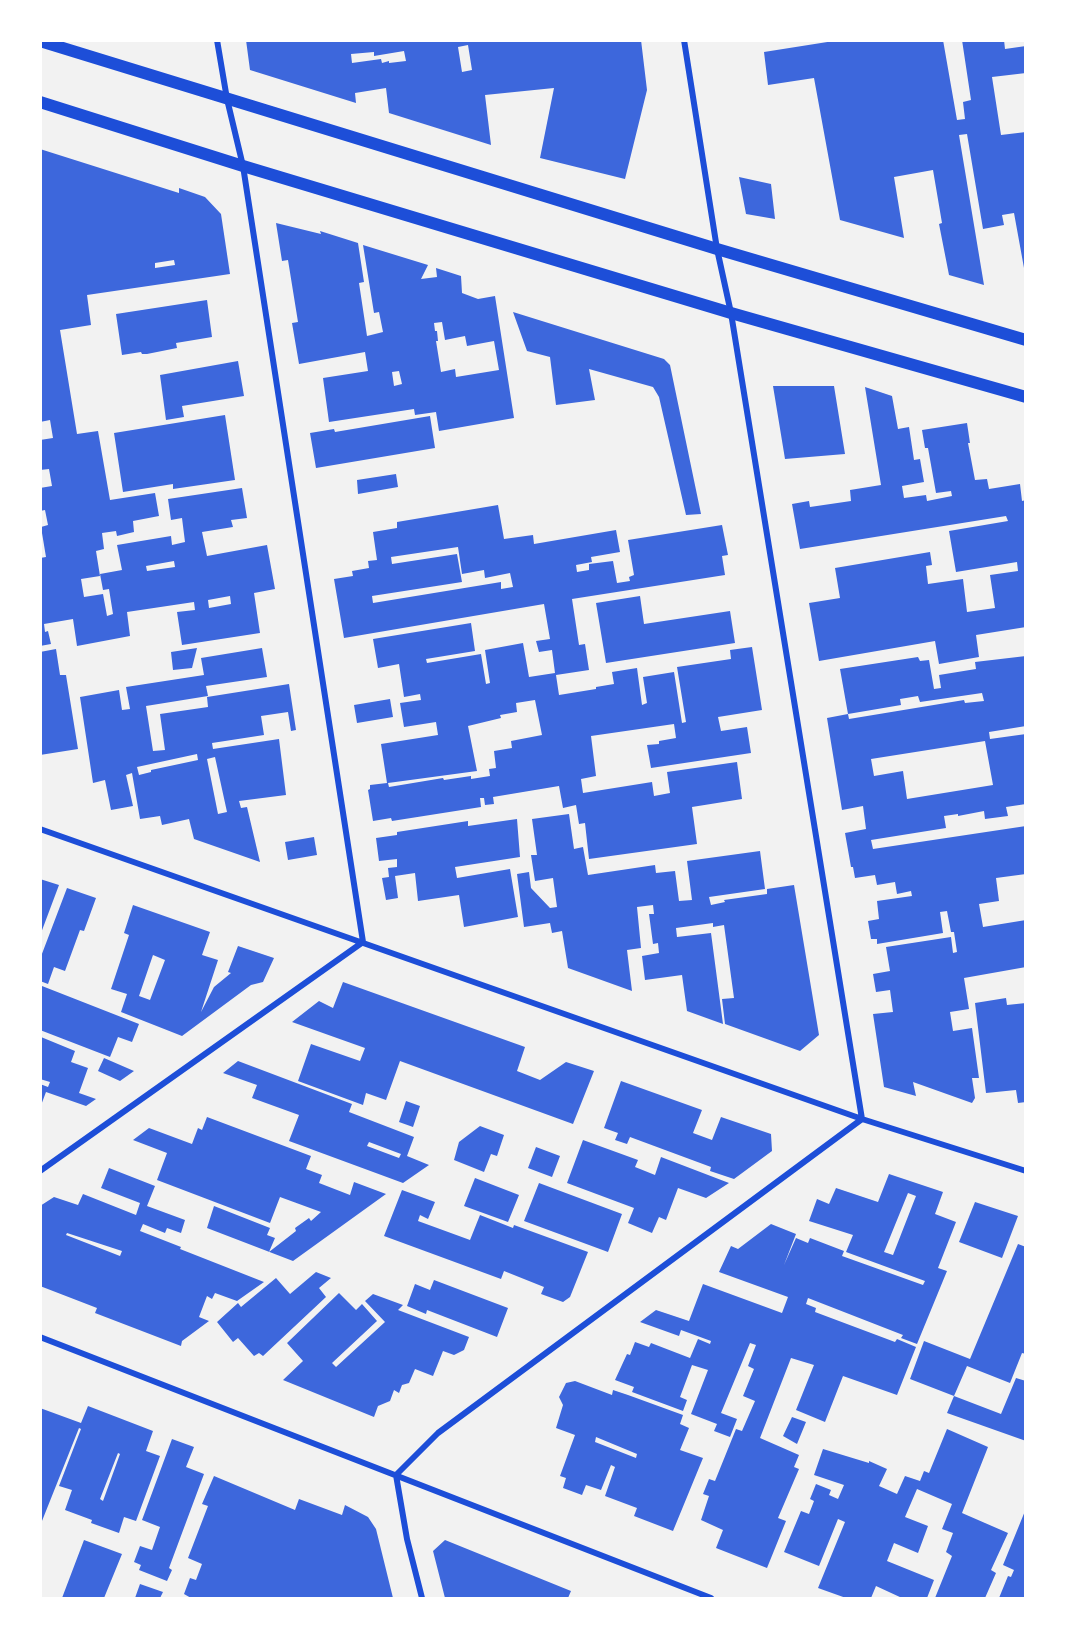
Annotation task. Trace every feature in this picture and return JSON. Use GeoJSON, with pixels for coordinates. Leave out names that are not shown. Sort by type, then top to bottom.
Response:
{"type":"FeatureCollection","features":[{"type":"Feature","properties":{"kind":"main road"},"geometry":{"type":"LineString","coordinates":[[40,41],[717,249],[1026,340]]}},
{"type":"Feature","properties":{"kind":"main road"},"geometry":{"type":"LineString","coordinates":[[40,102],[243,166],[731,313],[1026,398]]}},
{"type":"Feature","properties":{"kind":"street"},"geometry":{"type":"LineString","coordinates":[[217,40],[227,99],[243,166],[363,942]]}},
{"type":"Feature","properties":{"kind":"street"},"geometry":{"type":"LineString","coordinates":[[684,40],[717,249],[731,313],[862,1119]]}},
{"type":"Feature","properties":{"kind":"street"},"geometry":{"type":"LineString","coordinates":[[40,829],[862,1119],[1026,1171]]}},
{"type":"Feature","properties":{"kind":"street"},"geometry":{"type":"LineString","coordinates":[[40,1171],[363,942]]}},
{"type":"Feature","properties":{"kind":"street"},"geometry":{"type":"LineString","coordinates":[[396,1475],[438,1433],[862,1119]]}},
{"type":"Feature","properties":{"kind":"street"},"geometry":{"type":"LineString","coordinates":[[40,1336],[711,1599]]}},
{"type":"Feature","properties":{"kind":"street"},"geometry":{"type":"LineString","coordinates":[[396,1475],[407,1539],[422,1599]]}},
{"type":"Feature","properties":{"kind":"building"},"geometry":{"type":"Polygon","coordinates":[[[246,40],[641,40],[647,90],[625,179],[540,158],[554,88],[485,95],[491,145],[389,113],[386,88],[355,93],[356,103],[250,70],[246,40]],[[468,45],[458,47],[462,72],[472,70],[468,45]],[[404,51],[374,56],[374,52],[351,54],[352,63],[381,59],[382,63],[406,61],[404,51]]]}},
{"type":"Feature","properties":{"kind":"building"},"geometry":{"type":"Polygon","coordinates":[[[840,40],[943,40],[957,120],[965,119],[963,102],[971,100],[962,40],[1004,40],[1005,49],[1026,46],[1026,73],[992,77],[1001,135],[1026,132],[1026,279],[1014,213],[1002,215],[1004,225],[983,229],[967,134],[959,135],[984,285],[949,275],[939,224],[942,223],[933,170],[894,177],[904,238],[840,220],[814,78],[768,85],[764,52],[840,40]]]}},
{"type":"Feature","properties":{"kind":"building"},"geometry":{"type":"Polygon","coordinates":[[[40,149],[179,193],[179,188],[205,197],[221,214],[230,274],[87,295],[91,325],[60,330],[77,434],[98,431],[110,500],[155,493],[159,516],[133,521],[134,532],[117,536],[116,531],[102,533],[104,549],[96,551],[100,576],[81,579],[84,597],[103,594],[107,616],[113,614],[109,589],[103,590],[100,574],[122,570],[117,545],[171,536],[172,545],[185,542],[182,518],[171,520],[168,499],[242,488],[247,518],[231,520],[233,527],[202,532],[207,556],[267,545],[275,589],[254,593],[260,633],[182,645],[177,612],[195,610],[194,602],[127,612],[130,636],[77,646],[73,619],[44,624],[51,644],[40,646],[40,558],[46,557],[41,527],[48,525],[45,510],[40,511],[40,488],[52,486],[49,469],[40,470],[40,440],[53,438],[50,420],[40,422],[40,149]],[[174,260],[155,263],[155,268],[175,265],[174,260]],[[174,561],[146,566],[147,571],[175,567],[174,561]],[[230,596],[208,600],[209,608],[231,604],[230,596]]]}},
{"type":"Feature","properties":{"kind":"building"},"geometry":{"type":"Polygon","coordinates":[[[739,177],[771,184],[775,219],[746,214],[739,177]]]}},
{"type":"Feature","properties":{"kind":"building"},"geometry":{"type":"Polygon","coordinates":[[[276,223],[321,234],[320,231],[358,243],[364,282],[359,283],[367,336],[383,332],[379,312],[374,313],[363,245],[428,265],[421,279],[437,277],[436,268],[461,276],[462,293],[478,299],[495,296],[514,418],[439,431],[436,412],[415,415],[414,409],[329,422],[323,378],[368,371],[365,352],[299,364],[292,323],[298,322],[288,260],[282,261],[276,223]],[[442,322],[434,323],[435,331],[437,331],[438,341],[436,341],[441,372],[455,369],[456,377],[499,370],[494,341],[467,346],[465,336],[445,340],[442,322]],[[399,371],[392,372],[394,386],[402,384],[399,371]]]}},
{"type":"Feature","properties":{"kind":"building"},"geometry":{"type":"Polygon","coordinates":[[[207,300],[212,337],[176,343],[177,348],[147,354],[141,352],[122,355],[116,314],[207,300]]]}},
{"type":"Feature","properties":{"kind":"building"},"geometry":{"type":"Polygon","coordinates":[[[513,312],[664,359],[670,365],[701,514],[686,515],[659,397],[653,387],[589,369],[595,400],[556,405],[550,357],[527,351],[513,312]]]}},
{"type":"Feature","properties":{"kind":"building"},"geometry":{"type":"Polygon","coordinates":[[[238,361],[244,396],[182,406],[184,417],[166,420],[160,375],[238,361]]]}},
{"type":"Feature","properties":{"kind":"building"},"geometry":{"type":"Polygon","coordinates":[[[773,386],[834,386],[845,454],[785,459],[773,386]]]}},
{"type":"Feature","properties":{"kind":"building"},"geometry":{"type":"Polygon","coordinates":[[[865,387],[892,396],[898,429],[909,427],[914,460],[920,459],[924,482],[902,486],[904,498],[926,495],[927,501],[952,496],[951,491],[936,493],[928,448],[925,448],[922,430],[967,423],[975,480],[987,479],[989,489],[1020,484],[1022,501],[1026,500],[1026,627],[976,635],[979,657],[939,664],[935,641],[819,661],[809,603],[840,598],[835,568],[930,552],[932,565],[926,566],[928,584],[963,579],[967,612],[995,608],[990,575],[1018,571],[1017,562],[956,572],[949,531],[1008,521],[1006,516],[800,549],[792,504],[809,501],[810,507],[851,501],[850,490],[881,485],[865,387]]]}},
{"type":"Feature","properties":{"kind":"building"},"geometry":{"type":"Polygon","coordinates":[[[225,415],[235,480],[173,489],[173,484],[123,492],[114,433],[225,415]]]}},
{"type":"Feature","properties":{"kind":"building"},"geometry":{"type":"Polygon","coordinates":[[[430,416],[435,448],[316,468],[310,433],[334,429],[335,432],[430,416]]]}},
{"type":"Feature","properties":{"kind":"building"},"geometry":{"type":"Polygon","coordinates":[[[396,474],[398,487],[358,494],[357,480],[396,474]]]}},
{"type":"Feature","properties":{"kind":"building"},"geometry":{"type":"Polygon","coordinates":[[[498,505],[504,539],[533,535],[534,544],[616,530],[620,552],[591,557],[592,562],[576,565],[577,572],[589,570],[589,564],[613,561],[617,583],[630,581],[629,577],[634,575],[628,540],[722,525],[728,555],[722,556],[725,575],[572,599],[579,645],[585,644],[589,670],[556,675],[559,695],[614,684],[612,672],[637,668],[642,705],[647,703],[643,677],[674,672],[682,723],[686,722],[677,667],[731,659],[730,650],[752,647],[762,710],[718,717],[721,731],[747,727],[751,753],[651,768],[647,745],[659,744],[659,741],[676,738],[674,724],[591,736],[596,776],[581,779],[583,793],[652,782],[654,796],[670,793],[667,772],[737,762],[742,799],[692,807],[697,844],[589,859],[585,823],[579,824],[576,805],[563,808],[559,786],[493,797],[494,804],[485,805],[484,798],[480,798],[481,807],[392,821],[391,818],[373,821],[368,790],[370,785],[387,783],[381,744],[438,735],[436,722],[404,727],[400,703],[421,700],[420,694],[404,697],[399,664],[378,668],[373,639],[471,623],[475,651],[426,659],[427,663],[481,654],[486,684],[490,683],[485,650],[523,643],[529,677],[555,673],[552,650],[539,652],[536,641],[550,639],[544,604],[344,638],[334,579],[353,576],[352,571],[369,568],[368,561],[377,560],[373,532],[397,528],[397,522],[498,505]],[[458,547],[391,557],[392,564],[457,554],[462,582],[372,596],[373,603],[501,582],[501,589],[513,587],[510,573],[485,578],[484,570],[462,574],[458,547]],[[535,700],[516,703],[517,712],[468,726],[477,771],[388,783],[389,787],[443,778],[444,780],[471,776],[471,779],[490,776],[489,769],[496,768],[494,751],[512,748],[511,741],[542,735],[535,700]]]}},
{"type":"Feature","properties":{"kind":"building"},"geometry":{"type":"Polygon","coordinates":[[[640,596],[644,624],[730,611],[735,643],[606,663],[596,603],[640,596]]]}},
{"type":"Feature","properties":{"kind":"building"},"geometry":{"type":"Polygon","coordinates":[[[197,648],[192,668],[173,670],[171,652],[197,648]]]}},
{"type":"Feature","properties":{"kind":"building"},"geometry":{"type":"Polygon","coordinates":[[[262,648],[267,677],[206,686],[208,696],[146,706],[153,751],[165,750],[160,714],[208,707],[207,697],[289,684],[296,730],[291,731],[288,712],[261,716],[264,735],[212,743],[213,749],[279,739],[286,795],[239,801],[241,808],[247,807],[260,862],[194,839],[189,819],[162,825],[160,816],[140,819],[132,773],[126,775],[133,806],[111,810],[105,780],[93,783],[80,697],[119,690],[122,710],[130,709],[126,687],[204,675],[201,658],[262,648]],[[197,754],[137,767],[139,775],[151,772],[151,770],[198,760],[197,754]],[[215,757],[207,759],[218,814],[227,812],[215,757]]]}},
{"type":"Feature","properties":{"kind":"building"},"geometry":{"type":"Polygon","coordinates":[[[56,649],[60,675],[66,675],[78,749],[40,755],[40,652],[56,649]]]}},
{"type":"Feature","properties":{"kind":"building"},"geometry":{"type":"Polygon","coordinates":[[[1026,656],[1026,726],[989,732],[990,739],[1026,734],[1026,804],[1006,807],[1008,816],[985,819],[984,811],[944,816],[946,828],[871,840],[873,849],[1026,826],[1026,874],[996,878],[999,901],[979,904],[983,927],[1026,920],[1026,967],[964,978],[969,1009],[950,1012],[953,1031],[972,1028],[979,1078],[972,1078],[975,1098],[972,1103],[913,1082],[916,1096],[884,1087],[873,1014],[893,1012],[890,990],[876,992],[873,974],[890,971],[886,947],[951,937],[953,953],[957,952],[954,932],[951,932],[947,911],[940,912],[943,933],[877,944],[877,939],[871,939],[868,921],[879,919],[877,901],[912,896],[911,891],[897,894],[895,882],[877,885],[875,875],[855,878],[845,833],[866,829],[863,806],[842,810],[827,718],[848,714],[840,669],[918,657],[920,661],[929,660],[934,689],[941,688],[939,675],[976,669],[975,662],[1026,656]],[[982,693],[920,702],[918,696],[900,699],[901,705],[848,714],[849,719],[964,700],[965,703],[984,701],[982,693]],[[985,741],[871,759],[874,776],[903,771],[907,799],[993,785],[985,741]]]}},
{"type":"Feature","properties":{"kind":"building"},"geometry":{"type":"Polygon","coordinates":[[[390,699],[393,717],[357,723],[354,705],[390,699]]]}},
{"type":"Feature","properties":{"kind":"building"},"geometry":{"type":"Polygon","coordinates":[[[569,814],[574,849],[583,847],[588,875],[655,865],[656,873],[675,871],[679,901],[692,900],[687,861],[760,851],[765,889],[709,897],[711,905],[725,902],[724,900],[767,894],[767,889],[794,885],[819,1035],[800,1051],[725,1024],[722,999],[734,998],[724,925],[713,927],[713,923],[676,928],[677,937],[711,933],[723,1024],[687,1011],[682,975],[645,980],[642,956],[659,953],[658,943],[653,944],[649,914],[654,914],[653,905],[637,907],[641,948],[627,950],[632,991],[568,968],[562,931],[552,933],[550,923],[524,927],[517,874],[529,872],[531,888],[550,908],[557,907],[553,878],[535,881],[531,855],[537,855],[532,819],[569,814]]]}},
{"type":"Feature","properties":{"kind":"building"},"geometry":{"type":"Polygon","coordinates":[[[517,819],[520,857],[455,867],[457,878],[510,869],[518,917],[464,927],[459,895],[418,901],[415,873],[395,876],[398,898],[386,900],[382,878],[389,877],[388,868],[397,867],[397,859],[379,861],[376,838],[397,835],[397,832],[468,821],[468,826],[517,819]]]}},
{"type":"Feature","properties":{"kind":"building"},"geometry":{"type":"Polygon","coordinates":[[[314,837],[317,855],[288,860],[285,842],[314,837]]]}},
{"type":"Feature","properties":{"kind":"building"},"geometry":{"type":"Polygon","coordinates":[[[40,879],[59,885],[41,933],[40,933],[40,879]]]}},
{"type":"Feature","properties":{"kind":"building"},"geometry":{"type":"Polygon","coordinates":[[[67,888],[96,898],[84,931],[80,930],[65,971],[54,967],[48,984],[40,981],[40,959],[67,888]]]}},
{"type":"Feature","properties":{"kind":"building"},"geometry":{"type":"Polygon","coordinates":[[[133,905],[210,932],[202,955],[218,960],[201,1012],[214,987],[231,973],[228,972],[238,946],[274,958],[263,982],[251,985],[182,1036],[121,1012],[127,994],[111,989],[129,935],[124,933],[133,905]],[[153,955],[139,996],[150,1000],[165,960],[153,955]]]}},
{"type":"Feature","properties":{"kind":"building"},"geometry":{"type":"Polygon","coordinates":[[[343,982],[525,1047],[517,1071],[540,1080],[566,1062],[594,1071],[573,1124],[400,1061],[386,1100],[366,1093],[363,1105],[298,1081],[311,1044],[360,1061],[365,1048],[292,1022],[319,1001],[333,1008],[343,982]]]}},
{"type":"Feature","properties":{"kind":"building"},"geometry":{"type":"Polygon","coordinates":[[[42,986],[139,1024],[132,1042],[118,1037],[110,1057],[40,1030],[42,986]]]}},
{"type":"Feature","properties":{"kind":"building"},"geometry":{"type":"Polygon","coordinates":[[[1006,998],[1007,1005],[1026,1003],[1026,1102],[1018,1103],[1016,1090],[986,1093],[975,1003],[1006,998]]]}},
{"type":"Feature","properties":{"kind":"building"},"geometry":{"type":"Polygon","coordinates":[[[41,1037],[75,1051],[71,1062],[88,1068],[79,1093],[96,1099],[86,1106],[46,1092],[40,1108],[40,1084],[48,1087],[50,1082],[40,1079],[41,1037]]]}},
{"type":"Feature","properties":{"kind":"building"},"geometry":{"type":"Polygon","coordinates":[[[104,1058],[134,1071],[120,1081],[98,1071],[104,1058]]]}},
{"type":"Feature","properties":{"kind":"building"},"geometry":{"type":"Polygon","coordinates":[[[238,1061],[352,1104],[349,1112],[414,1137],[407,1156],[429,1165],[403,1183],[289,1141],[299,1115],[252,1098],[257,1085],[223,1073],[238,1061]],[[369,1142],[367,1146],[399,1158],[401,1154],[369,1142]]]}},
{"type":"Feature","properties":{"kind":"building"},"geometry":{"type":"Polygon","coordinates":[[[621,1081],[702,1110],[693,1133],[712,1140],[721,1117],[771,1134],[772,1151],[734,1179],[710,1171],[711,1167],[630,1137],[627,1144],[615,1140],[618,1133],[604,1128],[621,1081]]]}},
{"type":"Feature","properties":{"kind":"building"},"geometry":{"type":"Polygon","coordinates":[[[406,1101],[420,1106],[413,1127],[399,1122],[406,1101]]]}},
{"type":"Feature","properties":{"kind":"building"},"geometry":{"type":"Polygon","coordinates":[[[207,1117],[311,1156],[306,1169],[322,1175],[319,1183],[350,1195],[354,1182],[386,1194],[293,1261],[269,1252],[296,1231],[295,1228],[309,1218],[311,1221],[321,1212],[280,1197],[270,1223],[157,1180],[167,1153],[133,1140],[149,1128],[192,1144],[198,1128],[202,1130],[207,1117]]]}},
{"type":"Feature","properties":{"kind":"building"},"geometry":{"type":"Polygon","coordinates":[[[480,1126],[504,1135],[497,1156],[491,1154],[484,1172],[454,1160],[459,1142],[480,1126]]]}},
{"type":"Feature","properties":{"kind":"building"},"geometry":{"type":"Polygon","coordinates":[[[583,1140],[638,1160],[635,1167],[655,1175],[661,1157],[729,1183],[706,1198],[678,1188],[666,1220],[659,1217],[652,1233],[628,1223],[634,1208],[567,1183],[583,1140]]]}},
{"type":"Feature","properties":{"kind":"building"},"geometry":{"type":"Polygon","coordinates":[[[536,1147],[560,1156],[552,1177],[528,1168],[536,1147]]]}},
{"type":"Feature","properties":{"kind":"building"},"geometry":{"type":"Polygon","coordinates":[[[109,1168],[155,1186],[147,1206],[185,1220],[181,1233],[167,1228],[165,1233],[143,1224],[140,1231],[264,1282],[237,1301],[215,1293],[212,1299],[207,1296],[199,1317],[209,1321],[182,1341],[181,1346],[95,1313],[97,1308],[40,1286],[40,1206],[54,1197],[78,1205],[83,1194],[136,1215],[140,1203],[101,1188],[109,1168]],[[67,1233],[66,1235],[120,1256],[122,1251],[67,1233]]]}},
{"type":"Feature","properties":{"kind":"building"},"geometry":{"type":"Polygon","coordinates":[[[889,1174],[943,1192],[935,1214],[956,1222],[938,1268],[947,1271],[917,1344],[901,1338],[903,1335],[808,1298],[806,1304],[816,1308],[815,1312],[895,1342],[897,1339],[916,1347],[897,1395],[843,1376],[825,1422],[796,1410],[814,1365],[791,1358],[760,1438],[799,1455],[794,1467],[799,1469],[778,1518],[786,1521],[767,1568],[716,1548],[723,1530],[701,1520],[709,1496],[703,1494],[709,1479],[715,1481],[736,1429],[742,1431],[755,1401],[743,1396],[754,1369],[748,1366],[756,1345],[750,1343],[721,1413],[737,1419],[730,1437],[714,1431],[717,1424],[691,1414],[708,1370],[692,1365],[680,1397],[687,1400],[683,1411],[632,1392],[634,1387],[615,1380],[635,1342],[649,1347],[651,1343],[690,1358],[698,1339],[710,1344],[711,1341],[681,1330],[679,1336],[640,1322],[656,1310],[689,1321],[703,1284],[782,1313],[788,1297],[719,1272],[731,1246],[738,1249],[771,1224],[796,1234],[784,1265],[796,1238],[808,1243],[810,1238],[844,1251],[842,1256],[923,1285],[925,1281],[846,1252],[853,1235],[809,1221],[817,1199],[829,1204],[836,1188],[878,1202],[889,1174]],[[908,1193],[884,1252],[893,1255],[916,1196],[908,1193]]]}},
{"type":"Feature","properties":{"kind":"building"},"geometry":{"type":"Polygon","coordinates":[[[475,1178],[519,1195],[508,1222],[464,1206],[475,1178]]]}},
{"type":"Feature","properties":{"kind":"building"},"geometry":{"type":"Polygon","coordinates":[[[539,1183],[622,1214],[608,1252],[524,1221],[539,1183]]]}},
{"type":"Feature","properties":{"kind":"building"},"geometry":{"type":"Polygon","coordinates":[[[402,1190],[435,1202],[428,1219],[420,1215],[418,1221],[470,1240],[480,1215],[588,1252],[570,1297],[563,1302],[541,1294],[544,1287],[504,1271],[501,1279],[384,1236],[402,1190]]]}},
{"type":"Feature","properties":{"kind":"building"},"geometry":{"type":"Polygon","coordinates":[[[975,1202],[1018,1216],[1002,1258],[959,1242],[975,1202]]]}},
{"type":"Feature","properties":{"kind":"building"},"geometry":{"type":"Polygon","coordinates":[[[214,1206],[270,1228],[267,1235],[275,1238],[269,1252],[207,1228],[214,1206]]]}},
{"type":"Feature","properties":{"kind":"building"},"geometry":{"type":"Polygon","coordinates":[[[1018,1244],[1026,1247],[1026,1354],[1022,1353],[1010,1383],[967,1366],[954,1396],[910,1379],[924,1341],[970,1359],[1018,1244]]]}},
{"type":"Feature","properties":{"kind":"building"},"geometry":{"type":"Polygon","coordinates":[[[316,1272],[331,1278],[319,1288],[326,1297],[263,1356],[259,1353],[254,1356],[238,1338],[233,1342],[217,1322],[238,1303],[241,1307],[276,1278],[290,1294],[316,1272]]]}},
{"type":"Feature","properties":{"kind":"building"},"geometry":{"type":"Polygon","coordinates":[[[434,1280],[508,1308],[497,1337],[427,1310],[426,1314],[407,1306],[415,1284],[430,1290],[434,1280]]]}},
{"type":"Feature","properties":{"kind":"building"},"geometry":{"type":"Polygon","coordinates":[[[339,1293],[356,1310],[362,1304],[377,1321],[332,1363],[336,1367],[385,1322],[365,1301],[373,1294],[403,1305],[398,1310],[469,1337],[464,1350],[454,1355],[443,1351],[433,1376],[415,1369],[409,1383],[402,1385],[399,1393],[394,1390],[390,1401],[378,1406],[374,1417],[283,1380],[303,1361],[287,1343],[339,1293]]]}},
{"type":"Feature","properties":{"kind":"building"},"geometry":{"type":"Polygon","coordinates":[[[1016,1378],[1026,1381],[1026,1441],[947,1413],[954,1396],[1001,1414],[1016,1378]]]}},
{"type":"Feature","properties":{"kind":"building"},"geometry":{"type":"Polygon","coordinates":[[[575,1381],[612,1395],[613,1390],[683,1415],[680,1424],[689,1428],[680,1450],[703,1458],[673,1531],[634,1516],[637,1508],[605,1496],[615,1467],[611,1465],[601,1490],[586,1485],[582,1495],[563,1488],[566,1478],[560,1476],[575,1435],[556,1428],[563,1405],[559,1397],[566,1383],[575,1381]],[[596,1437],[595,1442],[636,1458],[637,1454],[596,1437]]]}},
{"type":"Feature","properties":{"kind":"building"},"geometry":{"type":"Polygon","coordinates":[[[88,1406],[153,1431],[146,1451],[160,1456],[136,1521],[124,1517],[119,1533],[65,1510],[72,1490],[59,1486],[81,1429],[79,1428],[40,1526],[40,1408],[81,1423],[88,1406]],[[118,1453],[100,1499],[103,1501],[120,1454],[118,1453]]]}},
{"type":"Feature","properties":{"kind":"building"},"geometry":{"type":"Polygon","coordinates":[[[792,1417],[806,1422],[797,1444],[783,1436],[792,1417]]]}},
{"type":"Feature","properties":{"kind":"building"},"geometry":{"type":"Polygon","coordinates":[[[947,1429],[988,1447],[962,1513],[1008,1533],[991,1570],[996,1573],[985,1598],[935,1598],[952,1556],[946,1552],[953,1533],[942,1529],[952,1504],[917,1489],[905,1517],[928,1526],[918,1553],[894,1543],[887,1561],[934,1580],[927,1598],[902,1598],[876,1586],[871,1598],[846,1598],[818,1588],[845,1522],[838,1519],[819,1566],[784,1552],[801,1511],[809,1514],[814,1501],[810,1499],[816,1484],[831,1490],[829,1495],[838,1499],[844,1485],[814,1475],[823,1449],[869,1463],[869,1461],[887,1469],[879,1486],[897,1494],[905,1476],[920,1481],[924,1471],[929,1473],[947,1429]]]}},
{"type":"Feature","properties":{"kind":"building"},"geometry":{"type":"Polygon","coordinates":[[[172,1439],[194,1447],[186,1467],[204,1474],[169,1568],[172,1570],[167,1581],[139,1570],[141,1565],[134,1562],[140,1546],[152,1550],[160,1527],[142,1520],[172,1439]]]}},
{"type":"Feature","properties":{"kind":"building"},"geometry":{"type":"Polygon","coordinates":[[[214,1476],[295,1510],[299,1499],[342,1515],[345,1505],[368,1517],[376,1529],[393,1598],[191,1598],[184,1594],[190,1578],[196,1580],[202,1564],[188,1558],[208,1506],[202,1504],[214,1476]]]}},
{"type":"Feature","properties":{"kind":"building"},"geometry":{"type":"Polygon","coordinates":[[[1025,1511],[1026,1598],[999,1598],[1008,1576],[1011,1577],[1014,1570],[1003,1565],[1025,1511]]]}},
{"type":"Feature","properties":{"kind":"building"},"geometry":{"type":"Polygon","coordinates":[[[84,1540],[122,1554],[104,1598],[62,1598],[84,1540]]]}},
{"type":"Feature","properties":{"kind":"building"},"geometry":{"type":"Polygon","coordinates":[[[445,1540],[571,1591],[568,1598],[445,1598],[433,1551],[445,1540]]]}},
{"type":"Feature","properties":{"kind":"building"},"geometry":{"type":"Polygon","coordinates":[[[140,1584],[163,1592],[160,1598],[135,1598],[140,1584]]]}}]}
